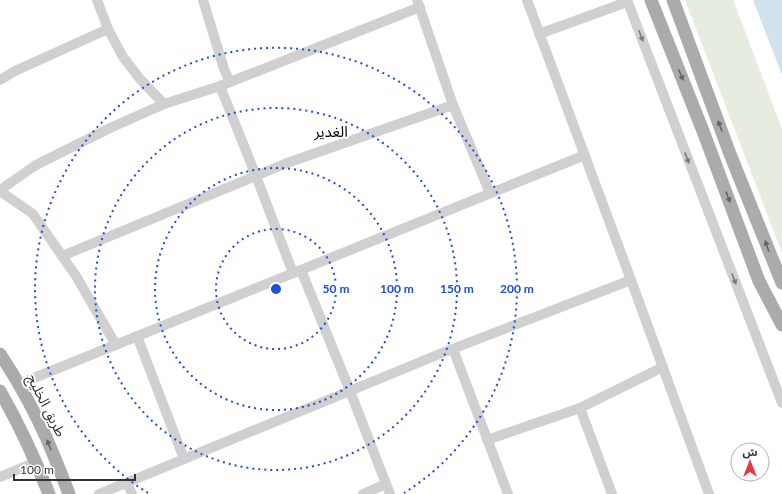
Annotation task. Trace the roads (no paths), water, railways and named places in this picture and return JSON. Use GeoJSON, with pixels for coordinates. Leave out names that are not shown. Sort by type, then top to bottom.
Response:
{"type":"FeatureCollection","features":[{"type":"Feature","properties":{"kind":"main road"},"geometry":{"type":"LineString","coordinates":[[651,0],[703,130],[759,281],[782,325]]}},
{"type":"Feature","properties":{"kind":"main road"},"geometry":{"type":"LineString","coordinates":[[673,0],[730,154],[782,283]]}},
{"type":"Feature","properties":{"kind":"main road","name":"طريق الخليج"},"geometry":{"type":"LineString","coordinates":[[0,354],[19,384],[46,438],[69,494]]}},
{"type":"Feature","properties":{"kind":"main road"},"geometry":{"type":"LineString","coordinates":[[0,391],[4,406],[36,462],[49,494]]}},
{"type":"Feature","properties":{"kind":"street"},"geometry":{"type":"LineString","coordinates":[[97,0],[108,29],[123,57],[140,80],[164,104]]}},
{"type":"Feature","properties":{"kind":"street"},"geometry":{"type":"LineString","coordinates":[[203,0],[224,69],[230,82]]}},
{"type":"Feature","properties":{"kind":"street"},"geometry":{"type":"LineString","coordinates":[[527,0],[710,494]]}},
{"type":"Feature","properties":{"kind":"street"},"geometry":{"type":"LineString","coordinates":[[539,34],[627,1],[782,403]]}},
{"type":"Feature","properties":{"kind":"street"},"geometry":{"type":"LineString","coordinates":[[116,344],[76,276],[33,214],[0,191],[36,165],[110,128],[164,104],[220,86],[419,4],[453,105],[490,193]]}},
{"type":"Feature","properties":{"kind":"street"},"geometry":{"type":"LineString","coordinates":[[0,80],[15,71],[108,29]]}},
{"type":"Feature","properties":{"kind":"street"},"geometry":{"type":"LineString","coordinates":[[220,86],[256,176],[350,391],[390,494]]}},
{"type":"Feature","properties":{"kind":"street"},"geometry":{"type":"LineString","coordinates":[[62,256],[288,163],[453,105]]}},
{"type":"Feature","properties":{"kind":"street"},"geometry":{"type":"LineString","coordinates":[[19,384],[584,155]]}},
{"type":"Feature","properties":{"kind":"street"},"geometry":{"type":"LineString","coordinates":[[99,494],[453,349],[631,280]]}},
{"type":"Feature","properties":{"kind":"street"},"geometry":{"type":"LineString","coordinates":[[137,336],[184,459]]}},
{"type":"Feature","properties":{"kind":"street"},"geometry":{"type":"LineString","coordinates":[[453,349],[508,494]]}},
{"type":"Feature","properties":{"kind":"street"},"geometry":{"type":"LineString","coordinates":[[487,440],[580,408],[663,367]]}},
{"type":"Feature","properties":{"kind":"street"},"geometry":{"type":"LineString","coordinates":[[580,408],[612,494]]}},
{"type":"Feature","properties":{"kind":"street"},"geometry":{"type":"LineString","coordinates":[[0,477],[36,462]]}},
{"type":"Feature","properties":{"kind":"street"},"geometry":{"type":"LineString","coordinates":[[127,483],[132,494]]}},
{"type":"Feature","properties":{"kind":"street"},"geometry":{"type":"LineString","coordinates":[[363,494],[386,484]]}},
{"type":"Feature","properties":{"kind":"water"},"geometry":{"type":"Polygon","coordinates":[[[753,0],[782,0],[782,75],[753,0]]]}},
{"type":"Feature","properties":{"kind":"district","name":"الغدير"},"geometry":{"type":"Point","coordinates":[331,131]}}]}
